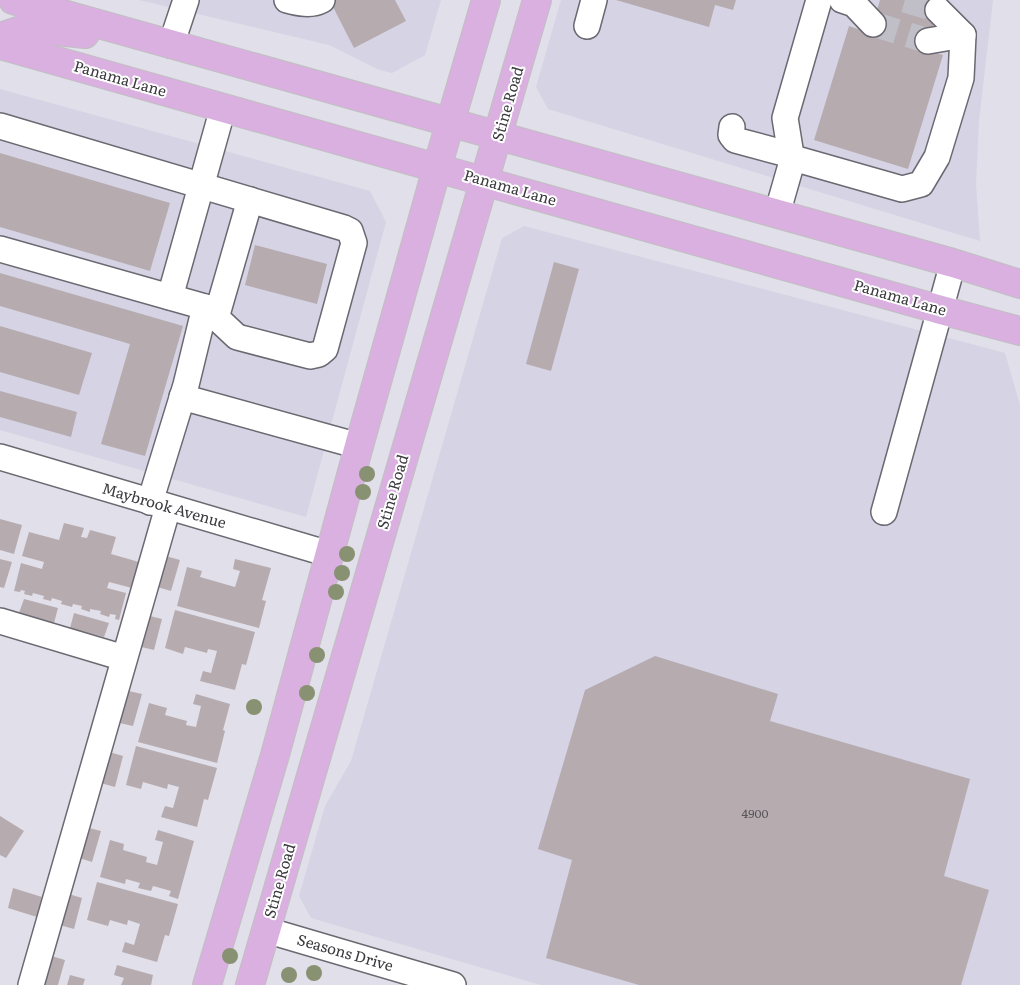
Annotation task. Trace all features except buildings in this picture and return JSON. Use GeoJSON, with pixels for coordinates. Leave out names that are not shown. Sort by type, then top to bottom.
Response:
{"type":"FeatureCollection","features":[{"type":"Feature","properties":{"kind":"main road"},"geometry":{"type":"LineString","coordinates":[[13,0],[953,263],[1017,283]]}},
{"type":"Feature","properties":{"kind":"main road"},"geometry":{"type":"LineString","coordinates":[[207,985],[275,755],[359,446],[486,0]]}},
{"type":"Feature","properties":{"kind":"main road","name":"Stine Road"},"geometry":{"type":"LineString","coordinates":[[250,985],[486,181],[537,0]]}},
{"type":"Feature","properties":{"kind":"main road"},"geometry":{"type":"LineString","coordinates":[[0,37],[27,28],[166,43]]}},
{"type":"Feature","properties":{"kind":"main road","name":"Panama Lane"},"geometry":{"type":"LineString","coordinates":[[0,45],[1014,329]]}},
{"type":"Feature","properties":{"kind":"main road"},"geometry":{"type":"LineString","coordinates":[[266,930],[251,905],[275,755]]}},
{"type":"Feature","properties":{"kind":"street"},"geometry":{"type":"LineString","coordinates":[[166,43],[186,0]]}},
{"type":"Feature","properties":{"kind":"street"},"geometry":{"type":"LineString","coordinates":[[287,0],[302,4],[322,0]]}},
{"type":"Feature","properties":{"kind":"street"},"geometry":{"type":"LineString","coordinates":[[587,26],[594,0]]}},
{"type":"Feature","properties":{"kind":"street"},"geometry":{"type":"LineString","coordinates":[[777,214],[792,157],[785,118],[819,0]]}},
{"type":"Feature","properties":{"kind":"street"},"geometry":{"type":"LineString","coordinates":[[732,127],[731,135],[735,140],[902,189],[921,184],[937,158],[961,78],[963,35],[933,26]]}},
{"type":"Feature","properties":{"kind":"street"},"geometry":{"type":"LineString","coordinates":[[170,297],[223,108]]}},
{"type":"Feature","properties":{"kind":"street"},"geometry":{"type":"LineString","coordinates":[[0,126],[344,228],[350,231],[354,243],[325,349],[319,354],[310,356],[237,336],[211,313],[170,297],[0,249]]}},
{"type":"Feature","properties":{"kind":"street"},"geometry":{"type":"LineString","coordinates":[[31,985],[124,658],[182,397],[250,200]]}},
{"type":"Feature","properties":{"kind":"street"},"geometry":{"type":"LineString","coordinates":[[884,512],[953,263]]}},
{"type":"Feature","properties":{"kind":"street"},"geometry":{"type":"LineString","coordinates":[[182,397],[359,446]]}},
{"type":"Feature","properties":{"kind":"street","name":"Maybrook Avenue"},"geometry":{"type":"LineString","coordinates":[[0,457],[329,554]]}},
{"type":"Feature","properties":{"kind":"street"},"geometry":{"type":"LineString","coordinates":[[0,621],[124,658]]}},
{"type":"Feature","properties":{"kind":"street","name":"Seasons Drive"},"geometry":{"type":"LineString","coordinates":[[266,930],[453,985]]}},
{"type":"Feature","properties":{"kind":"shaded area"},"geometry":{"type":"Polygon","coordinates":[[[139,0],[441,0],[425,55],[392,73],[377,69],[329,45],[139,0]]]}},
{"type":"Feature","properties":{"kind":"shaded area"},"geometry":{"type":"Polygon","coordinates":[[[561,0],[993,0],[979,121],[976,184],[980,241],[548,109],[536,87],[561,0]]]}},
{"type":"Feature","properties":{"kind":"shaded area"},"geometry":{"type":"Polygon","coordinates":[[[0,89],[370,191],[386,222],[306,517],[0,430],[0,89]]]}},
{"type":"Feature","properties":{"kind":"shaded area"},"geometry":{"type":"Polygon","coordinates":[[[524,226],[1005,353],[1020,405],[1020,985],[541,985],[311,918],[299,896],[325,806],[351,761],[502,238],[524,226]]]}},
{"type":"Feature","properties":{"kind":"tunnel"},"geometry":{"type":"LineString","coordinates":[[905,0],[938,10]]}},
{"type":"Feature","properties":{"kind":"tunnel"},"geometry":{"type":"LineString","coordinates":[[873,24],[928,41]]}}]}
